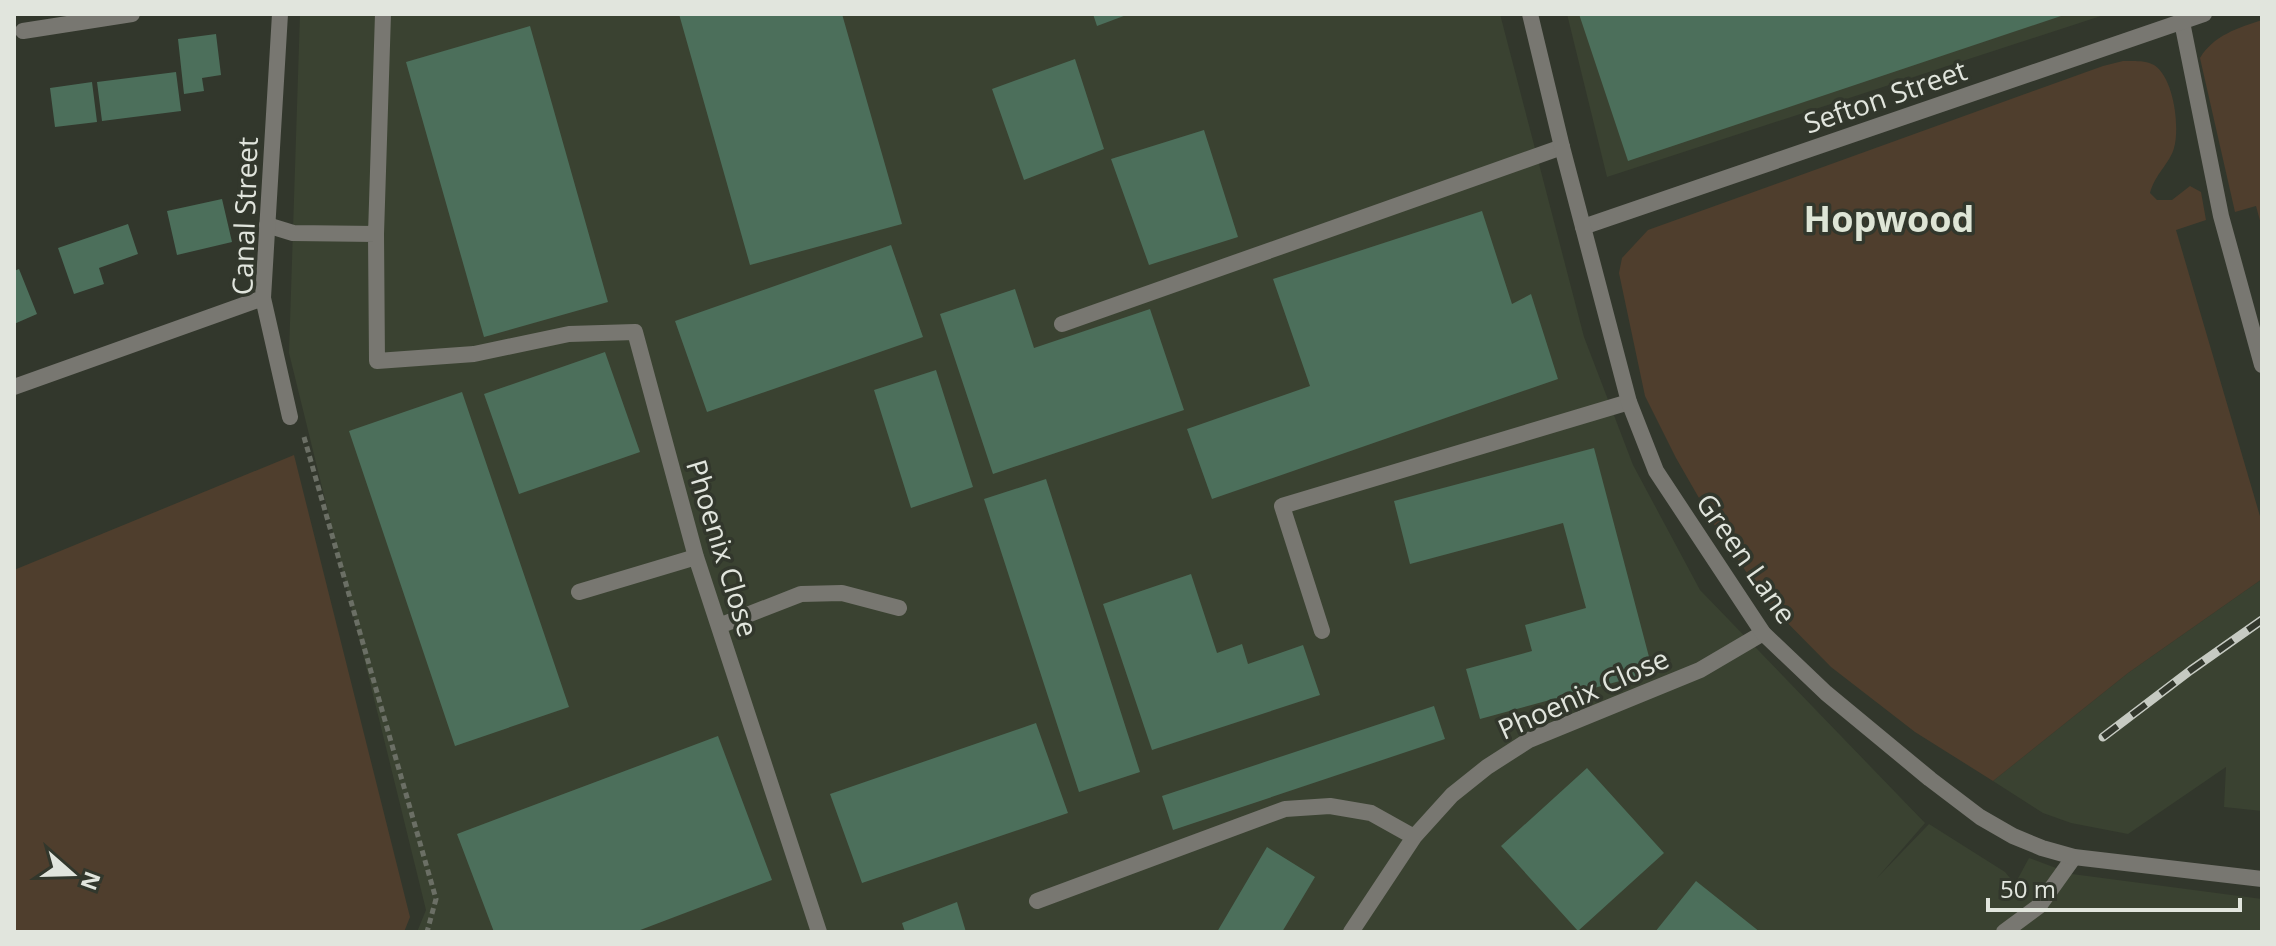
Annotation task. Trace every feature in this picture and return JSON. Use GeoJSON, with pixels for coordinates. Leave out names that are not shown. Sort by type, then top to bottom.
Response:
{"type":"FeatureCollection","features":[{"type":"Feature","properties":{"kind":"street"},"geometry":{"type":"LineString","coordinates":[[23,31],[132,14]]}},
{"type":"Feature","properties":{"kind":"street","name":"Canal Street"},"geometry":{"type":"LineString","coordinates":[[280,14],[263,298],[290,417]]}},
{"type":"Feature","properties":{"kind":"street"},"geometry":{"type":"LineString","coordinates":[[267,225],[293,233],[376,234],[383,14]]}},
{"type":"Feature","properties":{"kind":"street","name":"Green Lane"},"geometry":{"type":"LineString","coordinates":[[1530,14],[1629,402],[1656,471],[1763,633],[1826,693],[1967,808],[2013,836],[2074,857],[2262,879]]}},
{"type":"Feature","properties":{"kind":"street","name":"Sefton Street"},"geometry":{"type":"LineString","coordinates":[[1583,227],[2204,14]]}},
{"type":"Feature","properties":{"kind":"street"},"geometry":{"type":"LineString","coordinates":[[2182,22],[2221,216],[2262,365]]}},
{"type":"Feature","properties":{"kind":"street"},"geometry":{"type":"LineString","coordinates":[[1062,324],[1562,147]]}},
{"type":"Feature","properties":{"kind":"street","name":"Phoenix Close"},"geometry":{"type":"LineString","coordinates":[[376,234],[377,361],[474,354],[569,334],[635,332],[696,557],[819,932]]}},
{"type":"Feature","properties":{"kind":"street"},"geometry":{"type":"LineString","coordinates":[[14,387],[263,298]]}},
{"type":"Feature","properties":{"kind":"street"},"geometry":{"type":"LineString","coordinates":[[1322,631],[1282,506],[1629,402]]}},
{"type":"Feature","properties":{"kind":"street"},"geometry":{"type":"LineString","coordinates":[[579,592],[696,557]]}},
{"type":"Feature","properties":{"kind":"street"},"geometry":{"type":"LineString","coordinates":[[719,626],[801,594],[842,593],[899,608]]}},
{"type":"Feature","properties":{"kind":"street","name":"Phoenix Close"},"geometry":{"type":"LineString","coordinates":[[1351,932],[1414,837],[1452,795],[1487,767],[1529,740],[1700,670],[1763,633]]}},
{"type":"Feature","properties":{"kind":"street"},"geometry":{"type":"LineString","coordinates":[[1037,901],[1285,809],[1330,806],[1371,813],[1414,837]]}},
{"type":"Feature","properties":{"kind":"street"},"geometry":{"type":"LineString","coordinates":[[2004,932],[2039,906],[2074,857]]}},
{"type":"Feature","properties":{"kind":"path"},"geometry":{"type":"LineString","coordinates":[[290,417],[307,440],[436,899],[427,932]]}},
{"type":"Feature","properties":{"kind":"shaded area"},"geometry":{"type":"Polygon","coordinates":[[[300,14],[1500,14],[1584,337],[1633,465],[1700,590],[1925,823],[1877,878],[1929,824],[2005,872],[2015,884],[2029,858],[2072,874],[2262,899],[2262,932],[417,932],[426,910],[289,353],[300,14]]]}},
{"type":"Feature","properties":{"kind":"shaded area"},"geometry":{"type":"Polygon","coordinates":[[[1567,14],[2107,14],[1607,177],[1567,14]]]}},
{"type":"Feature","properties":{"kind":"shaded area"},"geometry":{"type":"Polygon","coordinates":[[[2262,20],[2262,228],[2256,206],[2235,212],[2200,58],[2219,38],[2262,20]]]}},
{"type":"Feature","properties":{"kind":"shaded area"},"geometry":{"type":"Polygon","coordinates":[[[2123,61],[2154,65],[2166,80],[2174,104],[2174,148],[2150,193],[2157,200],[2172,200],[2190,186],[2201,192],[2206,220],[2176,230],[2262,523],[2262,579],[2128,673],[1993,781],[1915,732],[1831,667],[1767,602],[1718,531],[1645,396],[1619,273],[1622,258],[1648,230],[2123,61]]]}},
{"type":"Feature","properties":{"kind":"shaded area"},"geometry":{"type":"Polygon","coordinates":[[[294,455],[410,917],[404,932],[14,932],[14,570],[294,455]]]}},
{"type":"Feature","properties":{"kind":"shaded area"},"geometry":{"type":"Polygon","coordinates":[[[2262,579],[2262,811],[2224,807],[2226,767],[2128,834],[2071,823],[2043,813],[1993,781],[2128,673],[2262,579]]]}},
{"type":"Feature","properties":{"kind":"building"},"geometry":{"type":"Polygon","coordinates":[[[679,14],[842,14],[902,224],[750,265],[679,14]]]}},
{"type":"Feature","properties":{"kind":"building"},"geometry":{"type":"Polygon","coordinates":[[[1093,14],[1129,14],[1097,26],[1093,14]]]}},
{"type":"Feature","properties":{"kind":"building"},"geometry":{"type":"Polygon","coordinates":[[[1579,14],[2064,14],[2064,15],[1628,161],[1579,14]]]}},
{"type":"Feature","properties":{"kind":"building"},"geometry":{"type":"Polygon","coordinates":[[[530,26],[608,302],[484,337],[406,62],[530,26]]]}},
{"type":"Feature","properties":{"kind":"building"},"geometry":{"type":"Polygon","coordinates":[[[216,34],[221,75],[202,78],[204,91],[184,94],[178,39],[216,34]]]}},
{"type":"Feature","properties":{"kind":"building"},"geometry":{"type":"Polygon","coordinates":[[[1075,59],[1104,149],[1024,180],[992,89],[1075,59]]]}},
{"type":"Feature","properties":{"kind":"building"},"geometry":{"type":"Polygon","coordinates":[[[176,72],[181,111],[102,121],[97,82],[176,72]]]}},
{"type":"Feature","properties":{"kind":"building"},"geometry":{"type":"Polygon","coordinates":[[[92,82],[97,122],[55,127],[50,88],[92,82]]]}},
{"type":"Feature","properties":{"kind":"building"},"geometry":{"type":"Polygon","coordinates":[[[1204,130],[1238,237],[1149,265],[1111,159],[1204,130]]]}},
{"type":"Feature","properties":{"kind":"building"},"geometry":{"type":"Polygon","coordinates":[[[222,199],[232,242],[177,255],[167,211],[222,199]]]}},
{"type":"Feature","properties":{"kind":"building"},"geometry":{"type":"Polygon","coordinates":[[[1482,211],[1512,304],[1531,294],[1558,379],[1212,499],[1187,429],[1310,386],[1273,279],[1482,211]]]}},
{"type":"Feature","properties":{"kind":"building"},"geometry":{"type":"Polygon","coordinates":[[[128,224],[138,254],[99,268],[104,284],[74,294],[58,248],[128,224]]]}},
{"type":"Feature","properties":{"kind":"building"},"geometry":{"type":"Polygon","coordinates":[[[891,245],[923,337],[707,412],[675,321],[891,245]]]}},
{"type":"Feature","properties":{"kind":"building"},"geometry":{"type":"Polygon","coordinates":[[[19,269],[37,314],[14,324],[14,271],[19,269]]]}},
{"type":"Feature","properties":{"kind":"building"},"geometry":{"type":"Polygon","coordinates":[[[1015,289],[1034,348],[1150,309],[1184,410],[993,474],[940,314],[1015,289]]]}},
{"type":"Feature","properties":{"kind":"building"},"geometry":{"type":"Polygon","coordinates":[[[605,352],[640,452],[519,494],[484,394],[605,352]]]}},
{"type":"Feature","properties":{"kind":"building"},"geometry":{"type":"Polygon","coordinates":[[[936,370],[973,487],[911,508],[874,390],[936,370]]]}},
{"type":"Feature","properties":{"kind":"building"},"geometry":{"type":"Polygon","coordinates":[[[462,392],[569,707],[455,746],[349,431],[462,392]]]}},
{"type":"Feature","properties":{"kind":"building"},"geometry":{"type":"Polygon","coordinates":[[[1594,448],[1653,672],[1480,719],[1466,669],[1532,651],[1525,625],[1586,608],[1563,523],[1410,564],[1394,501],[1594,448]]]}},
{"type":"Feature","properties":{"kind":"building"},"geometry":{"type":"Polygon","coordinates":[[[1046,479],[1140,772],[1079,792],[984,499],[1046,479]]]}},
{"type":"Feature","properties":{"kind":"building"},"geometry":{"type":"Polygon","coordinates":[[[1191,574],[1217,653],[1242,644],[1248,664],[1303,645],[1320,695],[1152,750],[1103,604],[1191,574]]]}},
{"type":"Feature","properties":{"kind":"building"},"geometry":{"type":"Polygon","coordinates":[[[1434,706],[1445,739],[1173,830],[1162,796],[1434,706]]]}},
{"type":"Feature","properties":{"kind":"building"},"geometry":{"type":"Polygon","coordinates":[[[1036,723],[1068,813],[862,883],[830,794],[1036,723]]]}},
{"type":"Feature","properties":{"kind":"building"},"geometry":{"type":"Polygon","coordinates":[[[718,736],[772,880],[635,932],[494,932],[457,834],[718,736]]]}},
{"type":"Feature","properties":{"kind":"building"},"geometry":{"type":"Polygon","coordinates":[[[1587,768],[1664,853],[1578,931],[1501,846],[1587,768]]]}},
{"type":"Feature","properties":{"kind":"building"},"geometry":{"type":"Polygon","coordinates":[[[1267,847],[1315,877],[1282,932],[1217,932],[1267,847]]]}},
{"type":"Feature","properties":{"kind":"building"},"geometry":{"type":"Polygon","coordinates":[[[1696,881],[1760,932],[1655,932],[1696,881]]]}},
{"type":"Feature","properties":{"kind":"building"},"geometry":{"type":"Polygon","coordinates":[[[957,902],[966,932],[905,932],[902,923],[957,902]]]}},
{"type":"Feature","properties":{"kind":"railway"},"geometry":{"type":"LineString","coordinates":[[2103,737],[2262,620]]}},
{"type":"Feature","properties":{"kind":"district","name":"Hopwood"},"geometry":{"type":"Point","coordinates":[1889,218]}}]}
